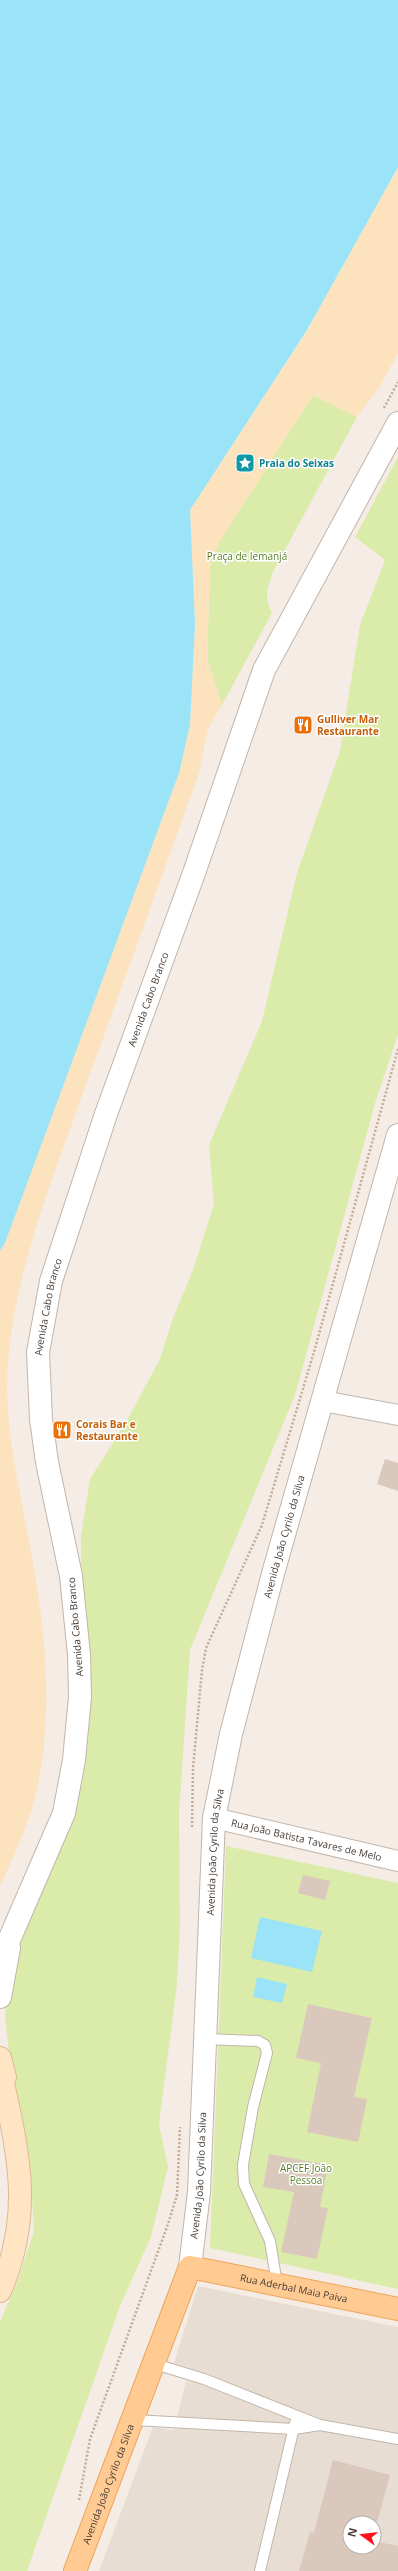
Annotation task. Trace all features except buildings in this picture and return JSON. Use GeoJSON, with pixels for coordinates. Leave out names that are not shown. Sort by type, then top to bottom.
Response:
{"type":"FeatureCollection","features":[{"type":"Feature","properties":{"kind":"main road"},"geometry":{"type":"LineString","coordinates":[[0,2058],[4,2068],[2,2087],[21,2185],[21,2215],[17,2236],[0,2291]]}},
{"type":"Feature","properties":{"kind":"main road"},"geometry":{"type":"LineString","coordinates":[[0,2152],[21,2185]]}},
{"type":"Feature","properties":{"kind":"main road","name":"Rua Aderbal Maia Paiva"},"geometry":{"type":"LineString","coordinates":[[190,2267],[398,2309]]}},
{"type":"Feature","properties":{"kind":"main road","name":"Avenida João Cyrilo da Silva"},"geometry":{"type":"LineString","coordinates":[[75,2571],[134,2420],[190,2267]]}},
{"type":"Feature","properties":{"kind":"street","name":"Avenida Cabo Branco"},"geometry":{"type":"LineString","coordinates":[[0,1961],[64,1813],[74,1760],[80,1697],[79,1655],[71,1576],[47,1462],[41,1419],[38,1352],[50,1281],[94,1149],[194,873],[264,670],[391,416]]}},
{"type":"Feature","properties":{"kind":"street","name":"Avenida João Cyrilo da Silva"},"geometry":{"type":"LineString","coordinates":[[190,2267],[199,2192],[214,1818],[222,1774],[274,1570],[398,1135]]}},
{"type":"Feature","properties":{"kind":"street"},"geometry":{"type":"LineString","coordinates":[[323,1401],[398,1415]]}},
{"type":"Feature","properties":{"kind":"street","name":"Rua João Batista Tavares de Melo"},"geometry":{"type":"LineString","coordinates":[[214,1818],[398,1861]]}},
{"type":"Feature","properties":{"kind":"street"},"geometry":{"type":"LineString","coordinates":[[0,1997],[13,1931]]}},
{"type":"Feature","properties":{"kind":"lane"},"geometry":{"type":"LineString","coordinates":[[206,2039],[258,2041],[265,2045],[267,2053],[253,2107],[243,2165],[244,2178],[251,2203],[270,2241],[278,2284]]}},
{"type":"Feature","properties":{"kind":"lane"},"geometry":{"type":"LineString","coordinates":[[155,2364],[204,2379],[320,2424],[398,2439]]}},
{"type":"Feature","properties":{"kind":"lane"},"geometry":{"type":"LineString","coordinates":[[260,2571],[296,2415]]}},
{"type":"Feature","properties":{"kind":"lane"},"geometry":{"type":"LineString","coordinates":[[134,2420],[294,2428],[320,2424]]}},
{"type":"Feature","properties":{"kind":"path"},"geometry":{"type":"LineString","coordinates":[[391,416],[398,382]]}},
{"type":"Feature","properties":{"kind":"shaded area"},"geometry":{"type":"Polygon","coordinates":[[[198,2286],[398,2327],[398,2571],[99,2571],[153,2427],[174,2430],[186,2381],[203,2384],[205,2373],[174,2363],[198,2286]]]}},
{"type":"Feature","properties":{"kind":"green space","name":"Praça de Iemanjá"},"geometry":{"type":"Polygon","coordinates":[[[313,395],[357,417],[273,572],[267,593],[268,603],[272,613],[222,705],[207,660],[210,566],[219,542],[313,395]]]}},
{"type":"Feature","properties":{"kind":"green space"},"geometry":{"type":"Polygon","coordinates":[[[398,457],[398,1035],[376,1100],[295,1395],[190,1650],[179,1814],[180,1926],[177,1984],[159,2124],[168,2167],[151,2237],[120,2306],[27,2571],[0,2571],[0,2322],[18,2280],[34,2231],[29,2153],[13,2087],[5,2016],[11,1951],[67,1834],[82,1760],[81,1536],[90,1479],[125,1424],[160,1359],[172,1321],[194,1267],[214,1204],[209,1145],[262,1021],[297,873],[340,751],[360,625],[385,560],[355,537],[398,457]]]}},
{"type":"Feature","properties":{"kind":"green space","name":"APCEF João Pessoa"},"geometry":{"type":"Polygon","coordinates":[[[226,1846],[398,1883],[398,2289],[210,2248],[226,1846]]]}},
{"type":"Feature","properties":{"kind":"sand"},"geometry":{"type":"Polygon","coordinates":[[[398,167],[398,353],[379,388],[357,417],[313,395],[219,542],[210,566],[207,660],[222,705],[208,729],[199,773],[48,1190],[18,1293],[8,1363],[8,1411],[10,1434],[41,1612],[46,1673],[46,1703],[42,1764],[33,1806],[25,1829],[0,1886],[0,1251],[5,1243],[179,773],[190,725],[195,624],[190,510],[307,331],[398,167]]]}},
{"type":"Feature","properties":{"kind":"water"},"geometry":{"type":"Polygon","coordinates":[[[0,0],[398,0],[398,167],[307,330],[190,510],[195,624],[190,725],[179,773],[5,1243],[0,1251],[0,0]]]}},
{"type":"Feature","properties":{"kind":"water"},"geometry":{"type":"Polygon","coordinates":[[[260,1917],[322,1931],[312,1972],[251,1958],[260,1917]]]}},
{"type":"Feature","properties":{"kind":"water"},"geometry":{"type":"Polygon","coordinates":[[[257,1977],[287,1984],[282,2003],[253,1997],[257,1977]]]}},
{"type":"Feature","properties":{"kind":"place","name":"Praia do Seixas"},"geometry":{"type":"Point","coordinates":[245,463]}},
{"type":"Feature","properties":{"kind":"place","name":"Gulliver Mar Restaurante"},"geometry":{"type":"Point","coordinates":[303,725]}},
{"type":"Feature","properties":{"kind":"place","name":"Corais Bar e Restaurante"},"geometry":{"type":"Point","coordinates":[62,1430]}}]}
